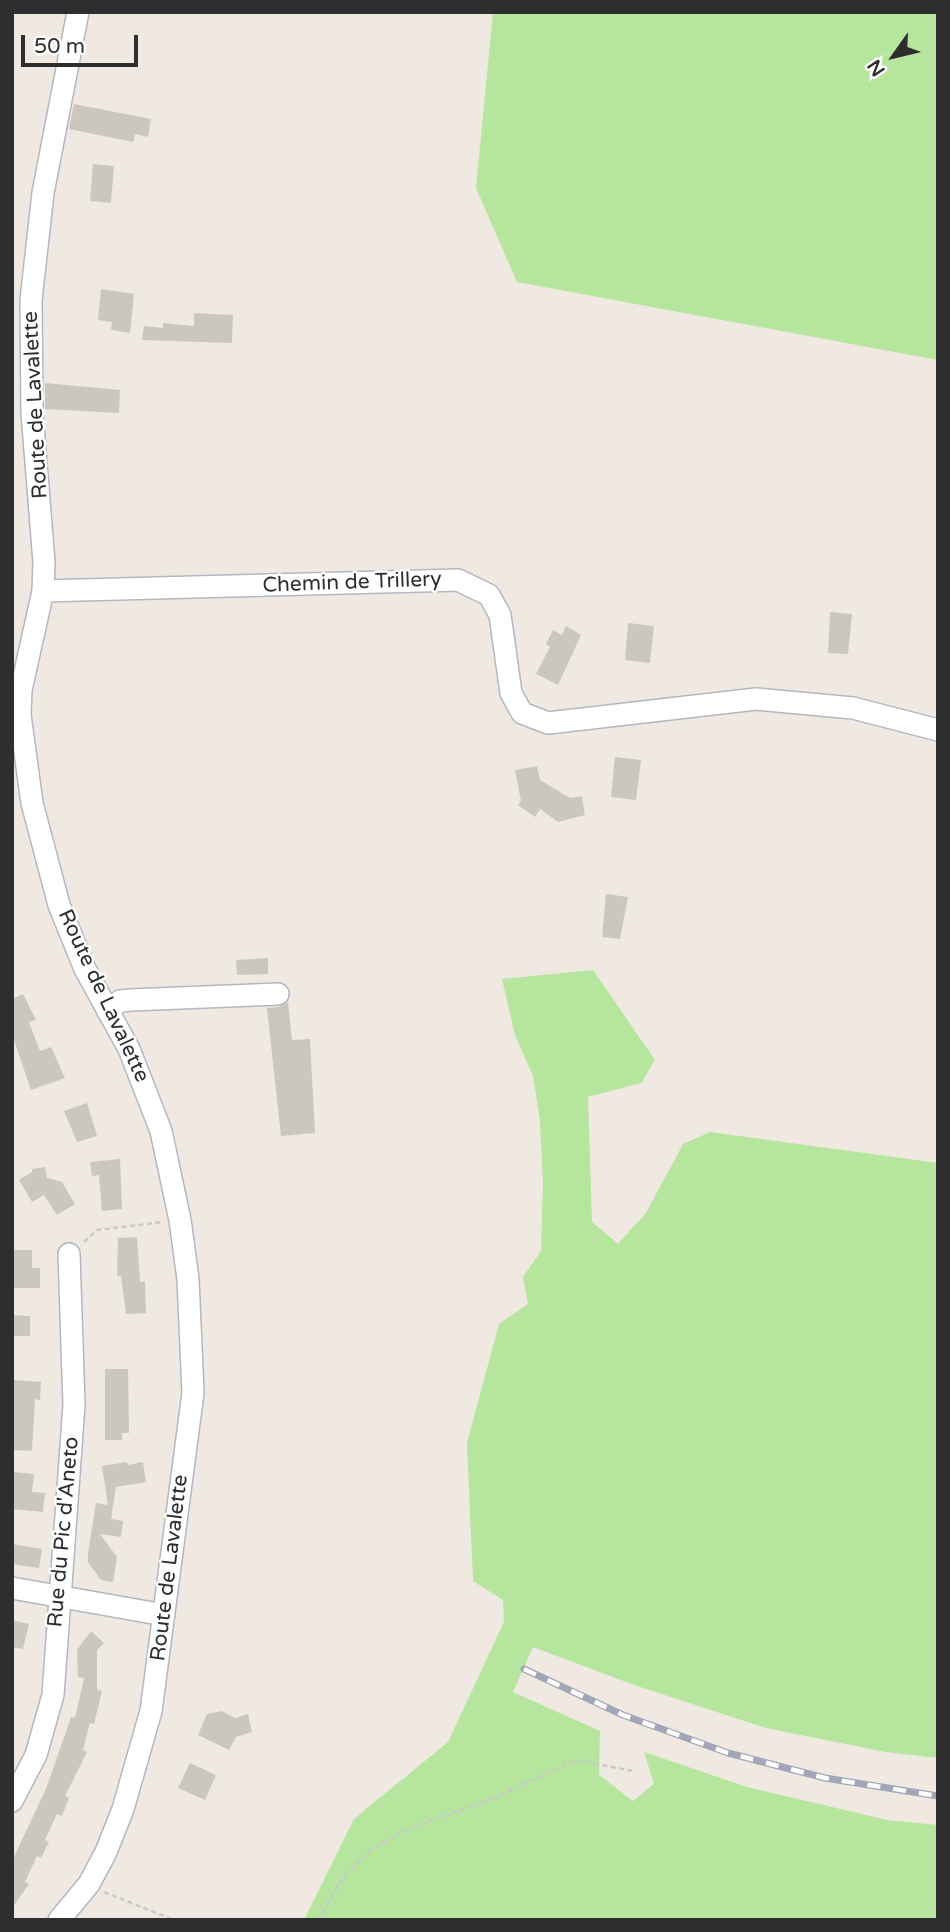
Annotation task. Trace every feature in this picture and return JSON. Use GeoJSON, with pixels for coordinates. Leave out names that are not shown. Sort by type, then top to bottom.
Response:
{"type":"FeatureCollection","features":[{"type":"Feature","properties":{"kind":"street","name":"Route de Lavalette"},"geometry":{"type":"LineString","coordinates":[[59,1920],[89,1884],[106,1852],[122,1809],[150,1711],[193,1393],[188,1279],[180,1220],[163,1142],[147,1089],[76,951],[45,861],[16,716],[43,591],[41,513],[31,401],[31,300],[43,193],[78,12]]}},
{"type":"Feature","properties":{"kind":"street","name":"Chemin de Trillery"},"geometry":{"type":"LineString","coordinates":[[43,591],[458,580],[488,595],[500,615],[511,694],[522,713],[548,723],[756,699],[853,708],[938,730]]}},
{"type":"Feature","properties":{"kind":"street"},"geometry":{"type":"LineString","coordinates":[[107,1010],[120,1002],[131,1000],[278,994]]}},
{"type":"Feature","properties":{"kind":"street","name":"Rue du Pic d'Aneto"},"geometry":{"type":"LineString","coordinates":[[12,1801],[16,1779],[36,1755],[52,1695],[74,1405],[69,1254]]}},
{"type":"Feature","properties":{"kind":"street"},"geometry":{"type":"LineString","coordinates":[[12,1588],[164,1615]]}},
{"type":"Feature","properties":{"kind":"path"},"geometry":{"type":"LineString","coordinates":[[69,1254],[97,1230],[180,1220]]}},
{"type":"Feature","properties":{"kind":"path"},"geometry":{"type":"LineString","coordinates":[[318,1920],[342,1879],[369,1851],[403,1830],[497,1797],[576,1760],[633,1771]]}},
{"type":"Feature","properties":{"kind":"path"},"geometry":{"type":"LineString","coordinates":[[89,1884],[174,1920]]}},
{"type":"Feature","properties":{"kind":"green space"},"geometry":{"type":"Polygon","coordinates":[[[493,12],[938,12],[938,360],[517,282],[476,188],[493,12]]]}},
{"type":"Feature","properties":{"kind":"green space"},"geometry":{"type":"Polygon","coordinates":[[[593,970],[655,1060],[641,1083],[588,1097],[592,1222],[618,1244],[646,1213],[683,1144],[710,1132],[938,1163],[938,1758],[886,1752],[766,1728],[637,1686],[533,1647],[513,1692],[600,1731],[599,1775],[633,1801],[654,1784],[644,1752],[747,1787],[887,1820],[938,1825],[938,1920],[304,1920],[354,1819],[448,1742],[504,1622],[503,1600],[473,1581],[467,1443],[499,1324],[528,1304],[523,1277],[541,1251],[543,1182],[540,1121],[533,1076],[515,1035],[502,979],[593,970]]]}},
{"type":"Feature","properties":{"kind":"building"},"geometry":{"type":"Polygon","coordinates":[[[74,104],[151,119],[148,137],[135,134],[133,142],[69,129],[74,104]]]}},
{"type":"Feature","properties":{"kind":"building"},"geometry":{"type":"Polygon","coordinates":[[[93,164],[114,166],[111,203],[90,201],[93,164]]]}},
{"type":"Feature","properties":{"kind":"building"},"geometry":{"type":"Polygon","coordinates":[[[101,289],[134,294],[130,333],[111,330],[112,322],[98,320],[101,289]]]}},
{"type":"Feature","properties":{"kind":"building"},"geometry":{"type":"Polygon","coordinates":[[[194,313],[233,315],[232,343],[142,340],[144,326],[163,328],[163,323],[194,326],[194,313]]]}},
{"type":"Feature","properties":{"kind":"building"},"geometry":{"type":"Polygon","coordinates":[[[45,383],[120,390],[119,413],[45,409],[45,383]]]}},
{"type":"Feature","properties":{"kind":"building"},"geometry":{"type":"Polygon","coordinates":[[[830,612],[852,614],[848,654],[828,653],[830,612]]]}},
{"type":"Feature","properties":{"kind":"building"},"geometry":{"type":"Polygon","coordinates":[[[628,623],[654,626],[650,663],[625,660],[628,623]]]}},
{"type":"Feature","properties":{"kind":"building"},"geometry":{"type":"Polygon","coordinates":[[[566,626],[581,635],[558,685],[536,674],[550,647],[546,644],[553,630],[562,635],[566,626]]]}},
{"type":"Feature","properties":{"kind":"building"},"geometry":{"type":"Polygon","coordinates":[[[615,757],[641,760],[636,800],[611,797],[615,757]]]}},
{"type":"Feature","properties":{"kind":"building"},"geometry":{"type":"Polygon","coordinates":[[[537,766],[540,780],[570,798],[582,796],[585,815],[558,822],[540,809],[535,817],[518,805],[521,801],[515,770],[537,766]]]}},
{"type":"Feature","properties":{"kind":"building"},"geometry":{"type":"Polygon","coordinates":[[[606,894],[628,897],[620,939],[602,937],[606,894]]]}},
{"type":"Feature","properties":{"kind":"building"},"geometry":{"type":"Polygon","coordinates":[[[268,958],[268,974],[237,975],[236,960],[268,958]]]}},
{"type":"Feature","properties":{"kind":"building"},"geometry":{"type":"Polygon","coordinates":[[[23,994],[36,1020],[29,1022],[40,1051],[51,1047],[65,1078],[31,1090],[12,1034],[12,999],[23,994]]]}},
{"type":"Feature","properties":{"kind":"building"},"geometry":{"type":"Polygon","coordinates":[[[288,1002],[292,1040],[310,1039],[315,1133],[281,1136],[267,1008],[279,1007],[288,1002]]]}},
{"type":"Feature","properties":{"kind":"building"},"geometry":{"type":"Polygon","coordinates":[[[87,1103],[97,1136],[77,1142],[64,1111],[87,1103]]]}},
{"type":"Feature","properties":{"kind":"building"},"geometry":{"type":"Polygon","coordinates":[[[120,1159],[122,1209],[102,1211],[99,1175],[92,1176],[90,1162],[120,1159]]]}},
{"type":"Feature","properties":{"kind":"building"},"geometry":{"type":"Polygon","coordinates":[[[45,1167],[47,1178],[62,1182],[75,1204],[57,1215],[44,1195],[32,1202],[19,1180],[32,1172],[32,1169],[45,1167]]]}},
{"type":"Feature","properties":{"kind":"building"},"geometry":{"type":"Polygon","coordinates":[[[137,1237],[140,1282],[145,1281],[146,1313],[126,1314],[121,1276],[117,1276],[118,1238],[137,1237]]]}},
{"type":"Feature","properties":{"kind":"building"},"geometry":{"type":"Polygon","coordinates":[[[12,1250],[32,1250],[32,1268],[40,1268],[40,1288],[12,1288],[12,1250]]]}},
{"type":"Feature","properties":{"kind":"building"},"geometry":{"type":"Polygon","coordinates":[[[12,1315],[30,1316],[30,1336],[12,1336],[12,1315]]]}},
{"type":"Feature","properties":{"kind":"building"},"geometry":{"type":"Polygon","coordinates":[[[105,1369],[128,1369],[129,1433],[122,1433],[122,1440],[105,1440],[105,1369]]]}},
{"type":"Feature","properties":{"kind":"building"},"geometry":{"type":"Polygon","coordinates":[[[12,1380],[41,1382],[40,1400],[35,1399],[32,1451],[12,1450],[12,1380]]]}},
{"type":"Feature","properties":{"kind":"building"},"geometry":{"type":"Polygon","coordinates":[[[127,1462],[128,1465],[143,1462],[146,1482],[116,1487],[111,1519],[123,1521],[121,1537],[100,1534],[117,1557],[113,1582],[101,1580],[88,1562],[88,1553],[96,1503],[108,1505],[102,1466],[127,1462]]]}},
{"type":"Feature","properties":{"kind":"building"},"geometry":{"type":"Polygon","coordinates":[[[14,1472],[34,1474],[32,1492],[45,1493],[43,1512],[12,1509],[14,1472]]]}},
{"type":"Feature","properties":{"kind":"building"},"geometry":{"type":"Polygon","coordinates":[[[12,1544],[42,1549],[39,1568],[12,1564],[12,1544]]]}},
{"type":"Feature","properties":{"kind":"building"},"geometry":{"type":"Polygon","coordinates":[[[12,1620],[29,1624],[23,1649],[12,1647],[12,1620]]]}},
{"type":"Feature","properties":{"kind":"building"},"geometry":{"type":"Polygon","coordinates":[[[91,1631],[104,1643],[97,1650],[97,1690],[102,1691],[94,1724],[90,1723],[83,1750],[87,1752],[65,1796],[69,1798],[62,1816],[57,1814],[45,1840],[49,1842],[41,1858],[37,1856],[25,1882],[29,1884],[12,1908],[12,1861],[46,1789],[71,1717],[75,1718],[84,1678],[78,1677],[77,1650],[91,1631]]]}},
{"type":"Feature","properties":{"kind":"building"},"geometry":{"type":"Polygon","coordinates":[[[222,1711],[235,1718],[248,1714],[252,1732],[236,1737],[229,1750],[198,1735],[207,1714],[222,1711]]]}},
{"type":"Feature","properties":{"kind":"building"},"geometry":{"type":"Polygon","coordinates":[[[190,1763],[216,1775],[205,1800],[178,1788],[190,1763]]]}},
{"type":"Feature","properties":{"kind":"railway"},"geometry":{"type":"LineString","coordinates":[[524,1669],[623,1715],[728,1753],[825,1778],[938,1796]]}}]}
